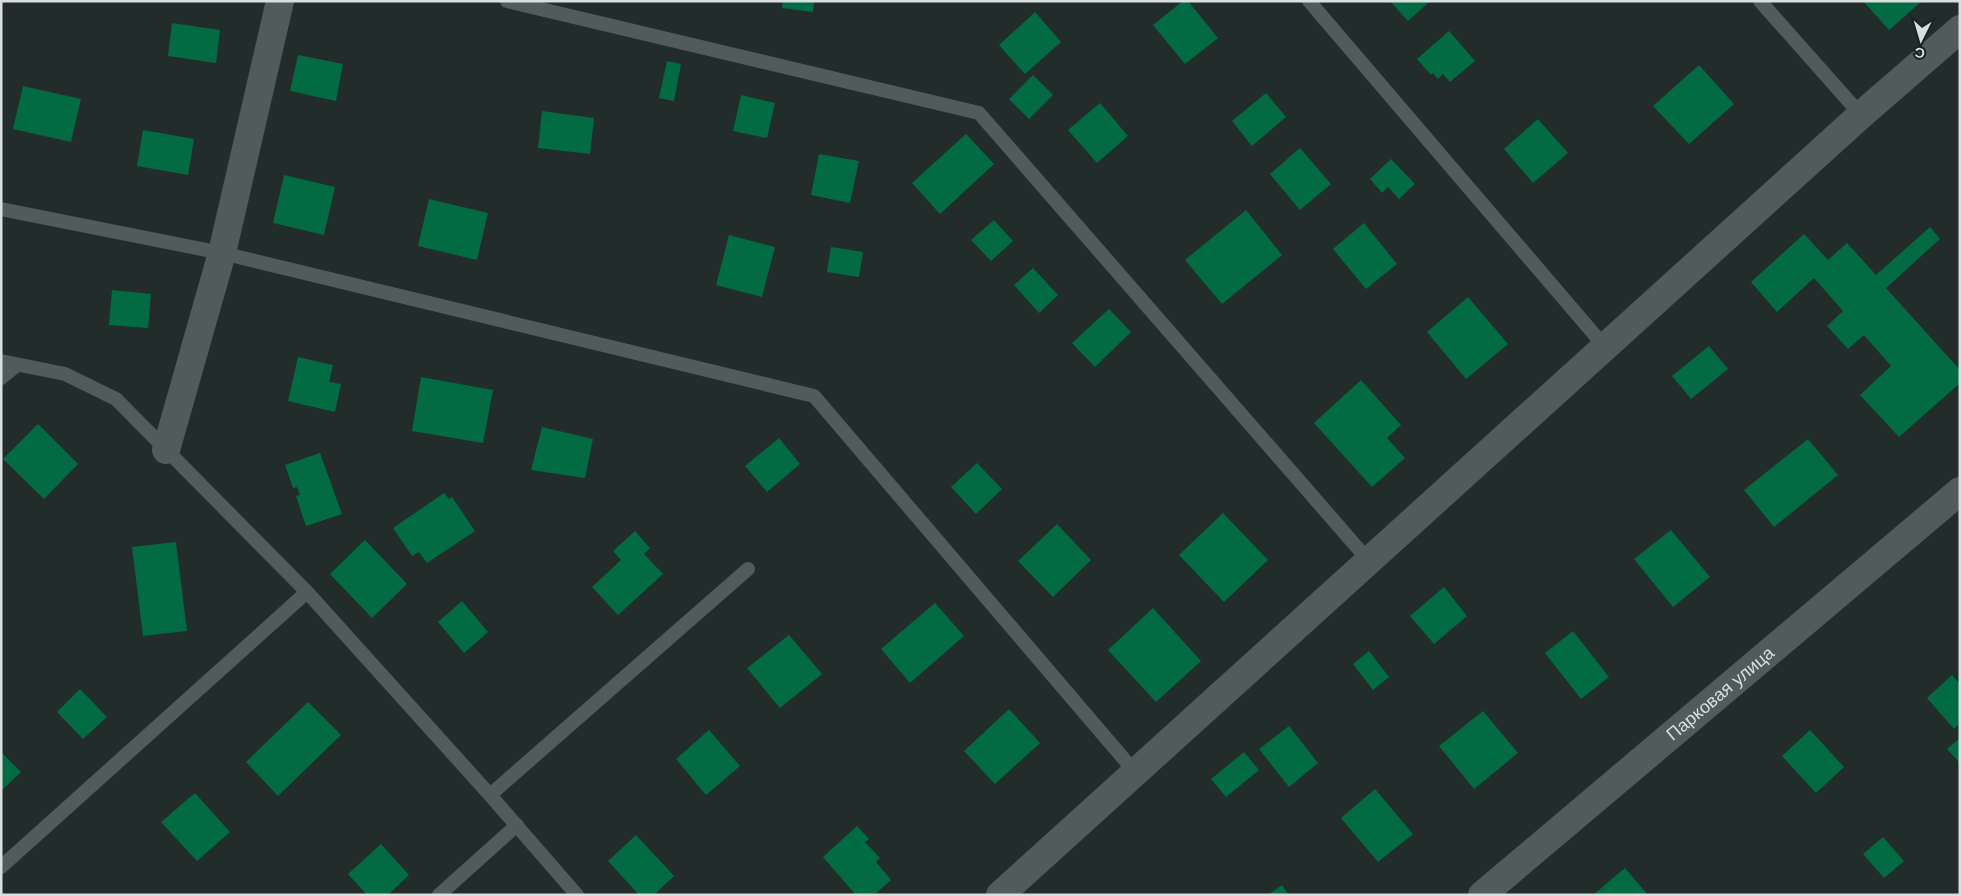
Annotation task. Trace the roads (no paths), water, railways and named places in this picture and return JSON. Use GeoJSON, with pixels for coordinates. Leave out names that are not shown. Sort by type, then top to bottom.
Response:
{"type":"FeatureCollection","features":[{"type":"Feature","properties":{"kind":"street"},"geometry":{"type":"LineString","coordinates":[[166,450],[222,253],[280,1]]}},
{"type":"Feature","properties":{"kind":"street"},"geometry":{"type":"LineString","coordinates":[[1000,895],[1861,115],[1960,29]]}},
{"type":"Feature","properties":{"kind":"street","name":"Парковая улица"},"geometry":{"type":"LineString","coordinates":[[1482,895],[1960,491]]}},
{"type":"Feature","properties":{"kind":"lane"},"geometry":{"type":"LineString","coordinates":[[507,1],[979,113],[1369,561]]}},
{"type":"Feature","properties":{"kind":"lane"},"geometry":{"type":"LineString","coordinates":[[1310,1],[1605,347]]}},
{"type":"Feature","properties":{"kind":"lane"},"geometry":{"type":"LineString","coordinates":[[1760,1],[1861,115]]}},
{"type":"Feature","properties":{"kind":"lane"},"geometry":{"type":"LineString","coordinates":[[1,209],[222,253],[814,396],[1135,772]]}},
{"type":"Feature","properties":{"kind":"lane"},"geometry":{"type":"LineString","coordinates":[[1,361],[65,374],[116,399],[307,592],[517,825],[577,895]]}},
{"type":"Feature","properties":{"kind":"lane"},"geometry":{"type":"LineString","coordinates":[[1,378],[17,365]]}},
{"type":"Feature","properties":{"kind":"lane"},"geometry":{"type":"LineString","coordinates":[[490,795],[748,570]]}},
{"type":"Feature","properties":{"kind":"lane"},"geometry":{"type":"LineString","coordinates":[[1,867],[307,592]]}},
{"type":"Feature","properties":{"kind":"lane"},"geometry":{"type":"LineString","coordinates":[[439,895],[517,825]]}}]}
